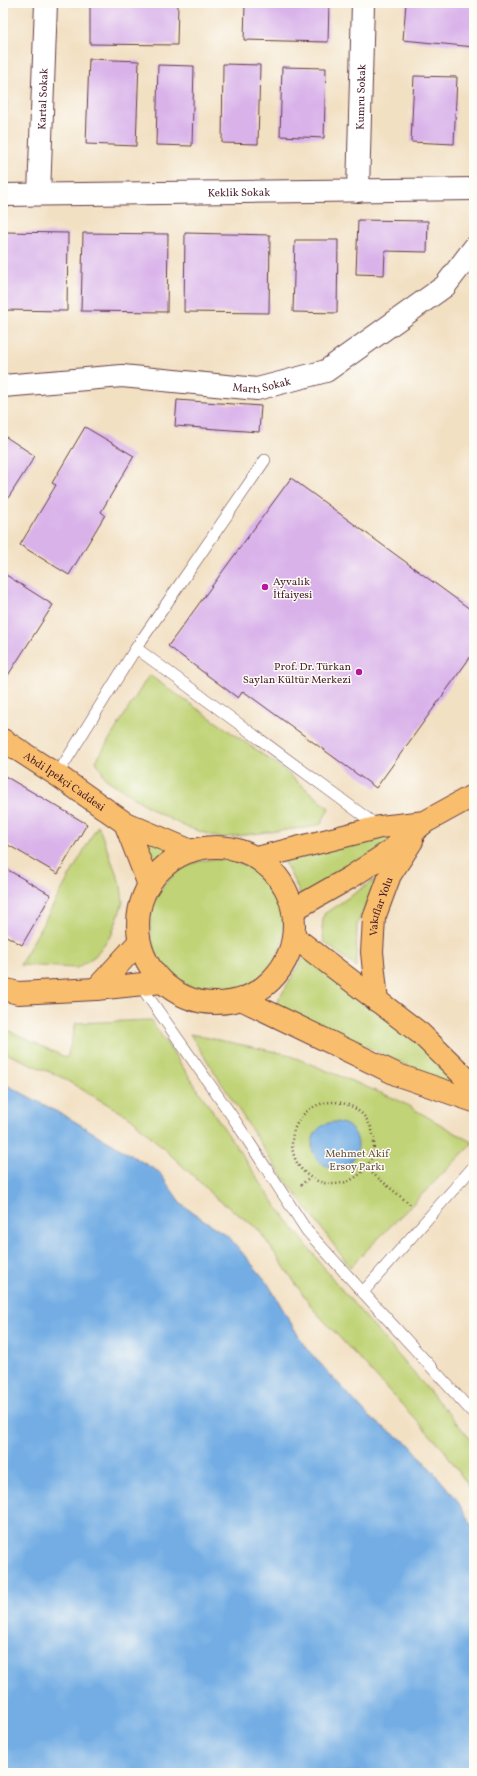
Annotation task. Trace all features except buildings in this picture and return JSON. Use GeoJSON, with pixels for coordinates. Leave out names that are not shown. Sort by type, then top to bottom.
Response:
{"type":"FeatureCollection","features":[{"type":"Feature","properties":{"kind":"main road","name":"Abdi İpekçi Caddesi"},"geometry":{"type":"LineString","coordinates":[[3,740],[58,775],[125,823],[191,851]]}},
{"type":"Feature","properties":{"kind":"main road","name":"Vakıflar Yolu"},"geometry":{"type":"LineString","coordinates":[[293,910],[351,877],[389,852],[425,822],[474,795]]}},
{"type":"Feature","properties":{"kind":"main road","name":"Vakıflar Yolu"},"geometry":{"type":"LineString","coordinates":[[257,858],[380,827],[425,822]]}},
{"type":"Feature","properties":{"kind":"main road","name":"Vakıflar Yolu"},"geometry":{"type":"LineString","coordinates":[[377,1002],[372,952],[374,918],[390,875],[425,822]]}},
{"type":"Feature","properties":{"kind":"main road"},"geometry":{"type":"LineString","coordinates":[[125,823],[148,885]]}},
{"type":"Feature","properties":{"kind":"main road"},"geometry":{"type":"LineString","coordinates":[[213,846],[236,849],[257,858],[274,871],[286,889],[293,910],[295,923],[294,937],[288,957],[278,975],[262,990],[243,1000],[222,1004],[200,1003],[180,995],[162,982],[147,964],[139,942],[138,917],[141,901],[148,885],[156,875],[172,861],[191,851],[213,846]]}},
{"type":"Feature","properties":{"kind":"main road"},"geometry":{"type":"LineString","coordinates":[[294,937],[377,1002],[421,1034],[474,1086]]}},
{"type":"Feature","properties":{"kind":"main road"},"geometry":{"type":"LineString","coordinates":[[96,989],[139,942]]}},
{"type":"Feature","properties":{"kind":"main road"},"geometry":{"type":"LineString","coordinates":[[3,989],[18,993],[96,989],[162,982]]}},
{"type":"Feature","properties":{"kind":"main road"},"geometry":{"type":"LineString","coordinates":[[243,1000],[398,1075],[474,1101]]}},
{"type":"Feature","properties":{"kind":"street","name":"Kartal Sokak"},"geometry":{"type":"LineString","coordinates":[[39,194],[46,3]]}},
{"type":"Feature","properties":{"kind":"street","name":"Kumru Sokak"},"geometry":{"type":"LineString","coordinates":[[358,191],[363,3]]}},
{"type":"Feature","properties":{"kind":"street","name":"Keklik Sokak"},"geometry":{"type":"LineString","coordinates":[[3,196],[39,194],[474,190]]}},
{"type":"Feature","properties":{"kind":"street","name":"Martı Sokak"},"geometry":{"type":"LineString","coordinates":[[3,386],[122,376],[257,389],[326,371],[445,286],[474,248]]}},
{"type":"Feature","properties":{"kind":"lane"},"geometry":{"type":"LineString","coordinates":[[58,775],[136,648],[265,460]]}},
{"type":"Feature","properties":{"kind":"lane"},"geometry":{"type":"LineString","coordinates":[[136,648],[380,827]]}},
{"type":"Feature","properties":{"kind":"lane"},"geometry":{"type":"LineString","coordinates":[[140,985],[232,1116],[307,1231],[474,1414]]}},
{"type":"Feature","properties":{"kind":"lane"},"geometry":{"type":"LineString","coordinates":[[363,1292],[474,1166]]}},
{"type":"Feature","properties":{"kind":"path"},"geometry":{"type":"LineString","coordinates":[[330,1102],[343,1103],[355,1108],[364,1117],[371,1128],[374,1141],[372,1155],[366,1168],[356,1178],[343,1184],[329,1185],[315,1181],[304,1173],[295,1161],[292,1147],[292,1134],[297,1122],[306,1112],[317,1105],[330,1102]]}},
{"type":"Feature","properties":{"kind":"path"},"geometry":{"type":"LineString","coordinates":[[366,1168],[411,1205]]}},
{"type":"Feature","properties":{"kind":"green space"},"geometry":{"type":"Polygon","coordinates":[[[149,675],[275,763],[329,808],[321,824],[310,827],[220,838],[184,826],[156,812],[106,779],[96,761],[149,675]]]}},
{"type":"Feature","properties":{"kind":"green space"},"geometry":{"type":"Polygon","coordinates":[[[98,825],[121,886],[123,902],[112,934],[95,956],[77,968],[20,965],[98,825]]]}},
{"type":"Feature","properties":{"kind":"green space"},"geometry":{"type":"Polygon","coordinates":[[[131,831],[169,847],[150,865],[131,831]]]}},
{"type":"Feature","properties":{"kind":"green space"},"geometry":{"type":"Polygon","coordinates":[[[404,832],[303,899],[284,861],[404,832]]]}},
{"type":"Feature","properties":{"kind":"green space"},"geometry":{"type":"Polygon","coordinates":[[[224,859],[249,867],[269,884],[279,900],[283,913],[283,939],[279,952],[273,963],[259,978],[243,988],[230,992],[210,993],[185,985],[165,968],[155,952],[151,939],[150,919],[158,894],[175,874],[191,864],[204,860],[224,859]]]}},
{"type":"Feature","properties":{"kind":"green space"},"geometry":{"type":"Polygon","coordinates":[[[379,877],[357,925],[356,967],[324,942],[322,928],[324,914],[379,877]]]}},
{"type":"Feature","properties":{"kind":"green space"},"geometry":{"type":"Polygon","coordinates":[[[306,953],[428,1052],[473,1096],[348,1038],[273,1009],[306,953]]]}},
{"type":"Feature","properties":{"kind":"green space"},"geometry":{"type":"Polygon","coordinates":[[[151,1020],[279,1210],[336,1283],[474,1443],[474,1494],[444,1450],[313,1309],[258,1229],[212,1195],[131,1118],[59,1076],[3,1052],[3,1028],[67,1058],[76,1023],[151,1020]]]}},
{"type":"Feature","properties":{"kind":"green space","name":"Mehmet Akif Ersoy Parkı"},"geometry":{"type":"Polygon","coordinates":[[[190,1034],[286,1054],[398,1100],[473,1143],[350,1267],[271,1160],[190,1034]]]}},
{"type":"Feature","properties":{"kind":"water"},"geometry":{"type":"Polygon","coordinates":[[[3,1083],[69,1118],[159,1172],[182,1205],[229,1237],[267,1282],[305,1347],[370,1418],[410,1445],[455,1497],[474,1529],[474,1773],[3,1773],[3,1083]]]}},
{"type":"Feature","properties":{"kind":"water"},"geometry":{"type":"Polygon","coordinates":[[[335,1122],[348,1126],[354,1132],[358,1145],[354,1158],[348,1164],[335,1168],[322,1164],[316,1158],[312,1145],[316,1132],[322,1126],[335,1122]]]}},
{"type":"Feature","properties":{"kind":"place","name":"Ayvalık İtfaiyesi"},"geometry":{"type":"Point","coordinates":[265,587]}},
{"type":"Feature","properties":{"kind":"place","name":"Prof. Dr. Türkan Saylan Kültür Merkezi"},"geometry":{"type":"Point","coordinates":[359,672]}}]}
